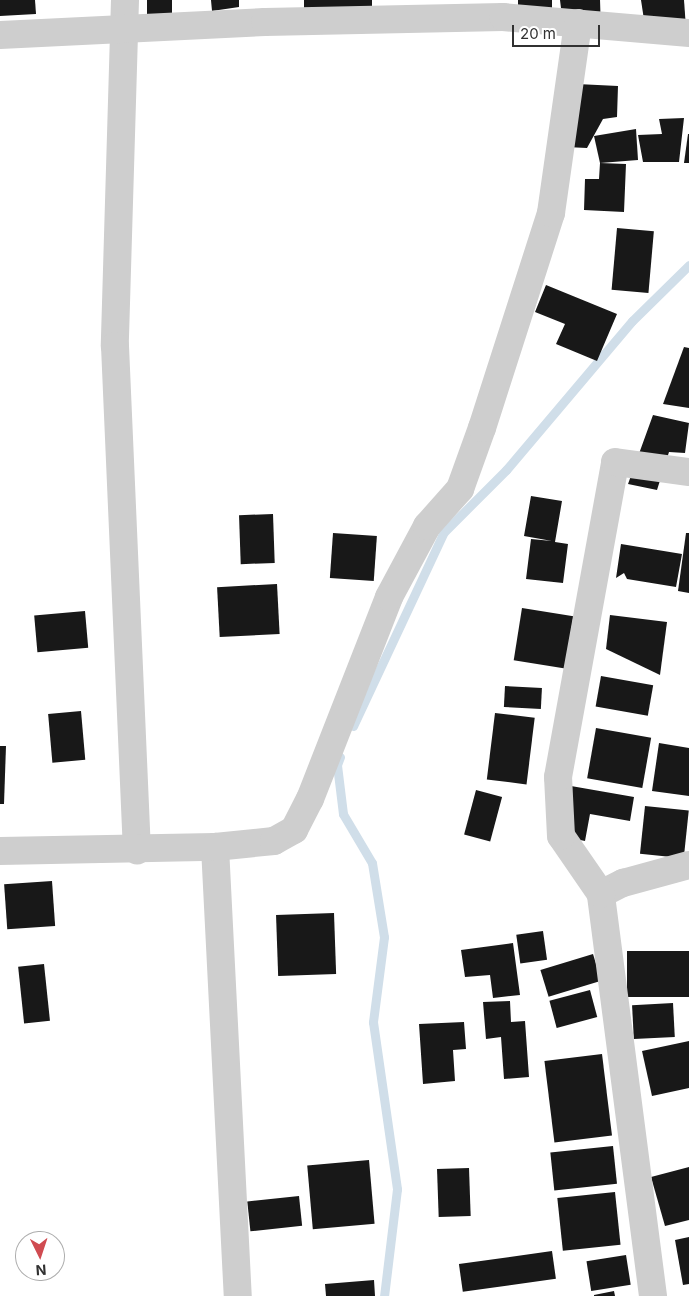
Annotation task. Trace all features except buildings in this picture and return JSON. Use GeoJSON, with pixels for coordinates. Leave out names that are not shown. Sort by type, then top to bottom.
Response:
{"type":"FeatureCollection","features":[{"type":"Feature","properties":{"kind":"street"},"geometry":{"type":"LineString","coordinates":[[126,0],[115,346],[137,851]]}},
{"type":"Feature","properties":{"kind":"street"},"geometry":{"type":"LineString","coordinates":[[0,35],[389,18],[503,17],[689,33]]}},
{"type":"Feature","properties":{"kind":"street"},"geometry":{"type":"LineString","coordinates":[[0,851],[137,851],[215,847],[274,841],[294,830],[310,799],[389,597],[427,526],[460,490],[523,311],[551,213],[578,23]]}},
{"type":"Feature","properties":{"kind":"street"},"geometry":{"type":"LineString","coordinates":[[653,1296],[602,894],[561,836],[558,777],[615,462],[689,472]]}},
{"type":"Feature","properties":{"kind":"street"},"geometry":{"type":"LineString","coordinates":[[215,847],[238,1296]]}},
{"type":"Feature","properties":{"kind":"street"},"geometry":{"type":"LineString","coordinates":[[602,894],[623,883],[689,865]]}},
{"type":"Feature","properties":{"kind":"waterway"},"geometry":{"type":"LineString","coordinates":[[353,726],[444,532],[506,470],[632,321],[689,265]]}},
{"type":"Feature","properties":{"kind":"waterway"},"geometry":{"type":"LineString","coordinates":[[340,757],[337,765],[343,814],[372,863],[384,937],[373,1022],[397,1189],[384,1296]]}}]}
